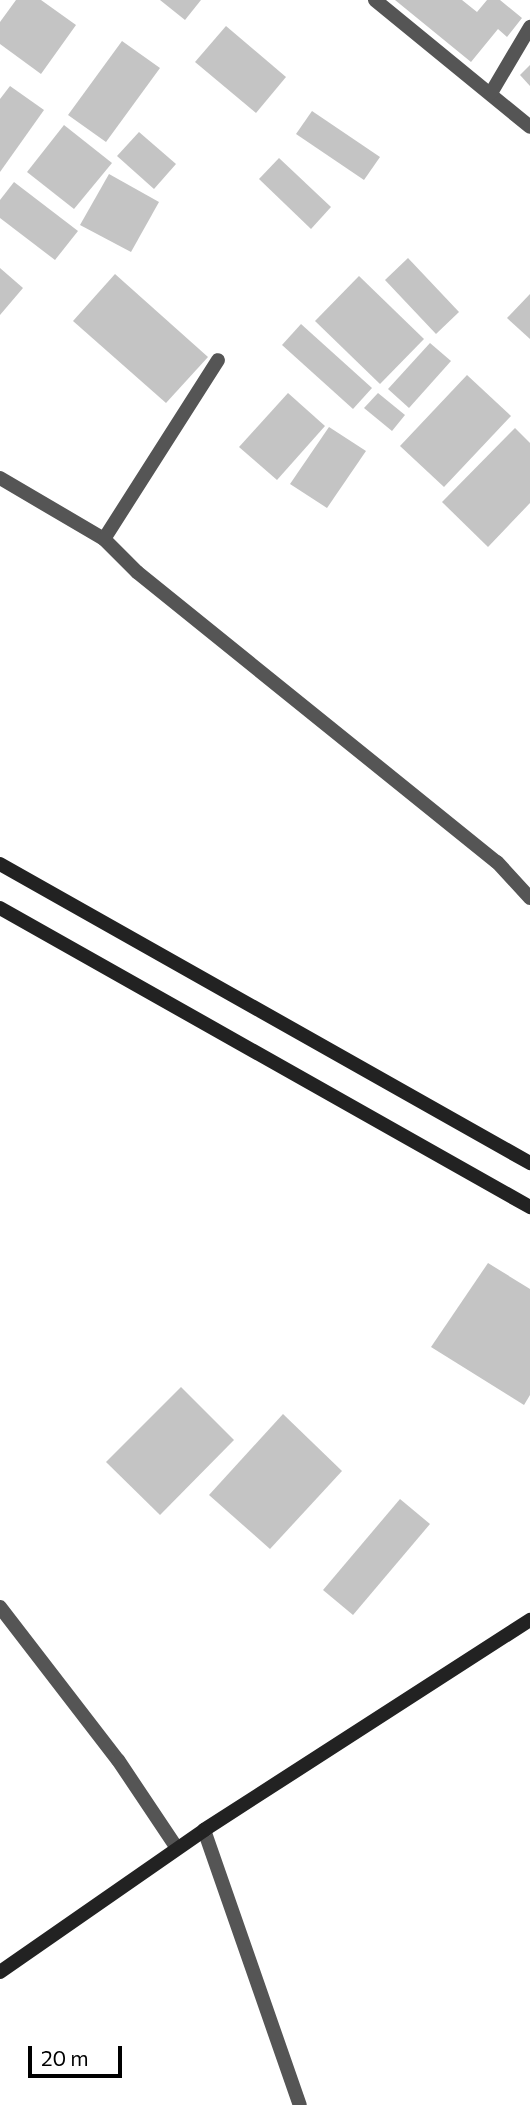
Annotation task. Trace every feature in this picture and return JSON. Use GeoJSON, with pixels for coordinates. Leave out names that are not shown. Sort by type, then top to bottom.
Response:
{"type":"FeatureCollection","features":[{"type":"Feature","properties":{"kind":"main road"},"geometry":{"type":"LineString","coordinates":[[0,864],[530,1163]]}},
{"type":"Feature","properties":{"kind":"main road"},"geometry":{"type":"LineString","coordinates":[[0,908],[530,1207]]}},
{"type":"Feature","properties":{"kind":"main road"},"geometry":{"type":"LineString","coordinates":[[0,1972],[204,1830],[530,1620]]}},
{"type":"Feature","properties":{"kind":"street"},"geometry":{"type":"LineString","coordinates":[[375,0],[491,93],[530,128]]}},
{"type":"Feature","properties":{"kind":"street"},"geometry":{"type":"LineString","coordinates":[[491,93],[530,27]]}},
{"type":"Feature","properties":{"kind":"street"},"geometry":{"type":"LineString","coordinates":[[104,539],[218,360]]}},
{"type":"Feature","properties":{"kind":"street"},"geometry":{"type":"LineString","coordinates":[[0,478],[104,539],[137,572],[497,862],[530,898]]}},
{"type":"Feature","properties":{"kind":"street"},"geometry":{"type":"LineString","coordinates":[[0,1607],[110,1749],[177,1848]]}},
{"type":"Feature","properties":{"kind":"street"},"geometry":{"type":"LineString","coordinates":[[204,1830],[300,2105]]}},
{"type":"Feature","properties":{"kind":"building"},"geometry":{"type":"Polygon","coordinates":[[[16,0],[41,0],[76,25],[41,74],[0,44],[0,22],[16,0]]]}},
{"type":"Feature","properties":{"kind":"building"},"geometry":{"type":"Polygon","coordinates":[[[160,0],[201,0],[185,20],[160,0]]]}},
{"type":"Feature","properties":{"kind":"building"},"geometry":{"type":"Polygon","coordinates":[[[395,0],[462,0],[477,12],[487,0],[500,0],[522,18],[507,37],[498,29],[471,62],[395,0]]]}},
{"type":"Feature","properties":{"kind":"building"},"geometry":{"type":"Polygon","coordinates":[[[226,26],[286,77],[256,113],[195,62],[226,26]]]}},
{"type":"Feature","properties":{"kind":"building"},"geometry":{"type":"Polygon","coordinates":[[[122,41],[160,68],[106,142],[68,115],[122,41]]]}},
{"type":"Feature","properties":{"kind":"building"},"geometry":{"type":"Polygon","coordinates":[[[530,65],[530,86],[520,75],[530,65]]]}},
{"type":"Feature","properties":{"kind":"building"},"geometry":{"type":"Polygon","coordinates":[[[10,86],[44,110],[0,172],[0,99],[10,86]]]}},
{"type":"Feature","properties":{"kind":"building"},"geometry":{"type":"Polygon","coordinates":[[[312,111],[380,157],[364,180],[296,134],[312,111]]]}},
{"type":"Feature","properties":{"kind":"building"},"geometry":{"type":"Polygon","coordinates":[[[64,125],[112,163],[74,209],[27,172],[64,125]]]}},
{"type":"Feature","properties":{"kind":"building"},"geometry":{"type":"Polygon","coordinates":[[[139,132],[176,164],[154,189],[117,156],[139,132]]]}},
{"type":"Feature","properties":{"kind":"building"},"geometry":{"type":"Polygon","coordinates":[[[279,158],[331,207],[311,229],[259,179],[279,158]]]}},
{"type":"Feature","properties":{"kind":"building"},"geometry":{"type":"Polygon","coordinates":[[[109,174],[159,202],[131,252],[80,225],[109,174]]]}},
{"type":"Feature","properties":{"kind":"building"},"geometry":{"type":"Polygon","coordinates":[[[14,182],[78,231],[55,260],[0,218],[0,200],[14,182]]]}},
{"type":"Feature","properties":{"kind":"building"},"geometry":{"type":"Polygon","coordinates":[[[408,258],[459,312],[436,334],[385,280],[408,258]]]}},
{"type":"Feature","properties":{"kind":"building"},"geometry":{"type":"Polygon","coordinates":[[[0,268],[23,288],[0,315],[0,268]]]}},
{"type":"Feature","properties":{"kind":"building"},"geometry":{"type":"Polygon","coordinates":[[[115,274],[208,357],[166,403],[73,321],[115,274]]]}},
{"type":"Feature","properties":{"kind":"building"},"geometry":{"type":"Polygon","coordinates":[[[359,276],[424,339],[380,384],[315,321],[359,276]]]}},
{"type":"Feature","properties":{"kind":"building"},"geometry":{"type":"Polygon","coordinates":[[[530,294],[530,339],[507,318],[530,294]]]}},
{"type":"Feature","properties":{"kind":"building"},"geometry":{"type":"Polygon","coordinates":[[[301,324],[372,388],[353,409],[282,345],[301,324]]]}},
{"type":"Feature","properties":{"kind":"building"},"geometry":{"type":"Polygon","coordinates":[[[430,343],[451,361],[409,408],[388,389],[430,343]]]}},
{"type":"Feature","properties":{"kind":"building"},"geometry":{"type":"Polygon","coordinates":[[[467,375],[511,416],[444,487],[400,446],[467,375]]]}},
{"type":"Feature","properties":{"kind":"building"},"geometry":{"type":"Polygon","coordinates":[[[288,393],[325,426],[277,480],[239,447],[288,393]]]}},
{"type":"Feature","properties":{"kind":"building"},"geometry":{"type":"Polygon","coordinates":[[[378,393],[405,415],[392,431],[364,408],[378,393]]]}},
{"type":"Feature","properties":{"kind":"building"},"geometry":{"type":"Polygon","coordinates":[[[329,427],[366,451],[327,508],[290,484],[329,427]]]}},
{"type":"Feature","properties":{"kind":"building"},"geometry":{"type":"Polygon","coordinates":[[[515,428],[530,443],[530,503],[488,547],[442,502],[515,428]]]}},
{"type":"Feature","properties":{"kind":"building"},"geometry":{"type":"Polygon","coordinates":[[[488,1263],[530,1289],[530,1395],[524,1405],[431,1347],[488,1263]]]}},
{"type":"Feature","properties":{"kind":"building"},"geometry":{"type":"Polygon","coordinates":[[[181,1387],[234,1440],[160,1515],[106,1462],[181,1387]]]}},
{"type":"Feature","properties":{"kind":"building"},"geometry":{"type":"Polygon","coordinates":[[[283,1414],[342,1471],[270,1549],[209,1495],[283,1414]]]}},
{"type":"Feature","properties":{"kind":"building"},"geometry":{"type":"Polygon","coordinates":[[[400,1499],[430,1524],[353,1615],[323,1590],[400,1499]]]}}]}
